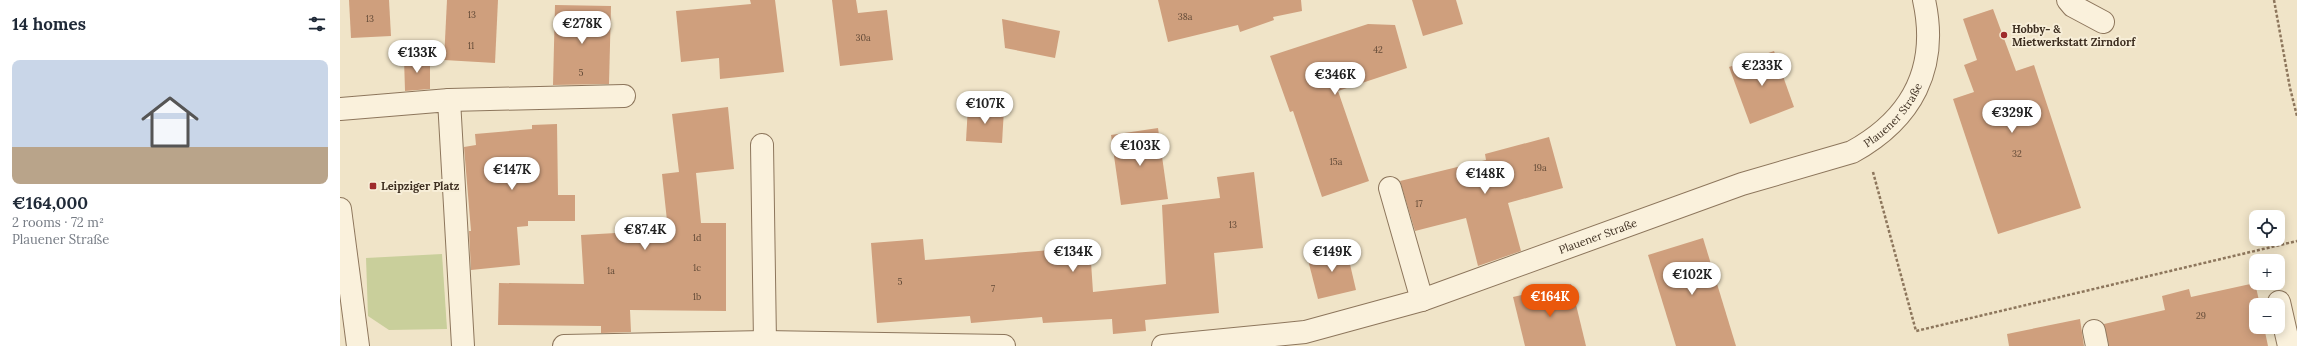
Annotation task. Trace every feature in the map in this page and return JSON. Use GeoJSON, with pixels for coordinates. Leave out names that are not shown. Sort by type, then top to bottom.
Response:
{"type":"FeatureCollection","features":[{"type":"Feature","properties":{"kind":"street","name":"Plauener Straße"},"geometry":{"type":"LineString","coordinates":[[1163,346],[1307,339],[1422,300],[1742,184],[1852,152],[1866,144],[1892,124],[1904,110],[1922,79],[1930,40],[1924,0]]}},
{"type":"Feature","properties":{"kind":"street"},"geometry":{"type":"LineString","coordinates":[[2068,0],[2072,6],[2103,22]]}},
{"type":"Feature","properties":{"kind":"street"},"geometry":{"type":"LineString","coordinates":[[340,108],[449,100],[624,96]]}},
{"type":"Feature","properties":{"kind":"street"},"geometry":{"type":"LineString","coordinates":[[449,100],[463,346]]}},
{"type":"Feature","properties":{"kind":"street"},"geometry":{"type":"LineString","coordinates":[[762,146],[775,343]]}},
{"type":"Feature","properties":{"kind":"street"},"geometry":{"type":"LineString","coordinates":[[1390,188],[1422,300]]}},
{"type":"Feature","properties":{"kind":"street"},"geometry":{"type":"LineString","coordinates":[[340,209],[358,346]]}},
{"type":"Feature","properties":{"kind":"street"},"geometry":{"type":"LineString","coordinates":[[2285,326],[2290,346]]}},
{"type":"Feature","properties":{"kind":"street"},"geometry":{"type":"LineString","coordinates":[[564,346],[775,343],[1004,346]]}},
{"type":"Feature","properties":{"kind":"path"},"geometry":{"type":"LineString","coordinates":[[2274,0],[2290,88],[2297,116]]}},
{"type":"Feature","properties":{"kind":"path"},"geometry":{"type":"LineString","coordinates":[[1866,144],[1916,331],[2297,241]]}},
{"type":"Feature","properties":{"kind":"green space"},"geometry":{"type":"Polygon","coordinates":[[[442,254],[447,329],[389,330],[368,316],[366,258],[442,254]]]}},
{"type":"Feature","properties":{"kind":"building"},"geometry":{"type":"Polygon","coordinates":[[[349,0],[389,0],[391,36],[351,38],[349,0]]]}},
{"type":"Feature","properties":{"kind":"building"},"geometry":{"type":"Polygon","coordinates":[[[447,0],[498,0],[495,63],[444,60],[447,0]]]}},
{"type":"Feature","properties":{"kind":"building"},"geometry":{"type":"Polygon","coordinates":[[[750,0],[775,0],[784,72],[720,79],[719,58],[681,62],[676,11],[751,4],[750,0]]]}},
{"type":"Feature","properties":{"kind":"building"},"geometry":{"type":"Polygon","coordinates":[[[832,0],[856,0],[858,13],[887,10],[893,60],[840,66],[832,0]]]}},
{"type":"Feature","properties":{"kind":"building"},"geometry":{"type":"Polygon","coordinates":[[[1158,0],[1301,0],[1302,11],[1273,17],[1274,20],[1240,32],[1238,25],[1168,42],[1158,0]]]}},
{"type":"Feature","properties":{"kind":"building"},"geometry":{"type":"Polygon","coordinates":[[[1412,0],[1456,0],[1463,24],[1423,36],[1412,0]]]}},
{"type":"Feature","properties":{"kind":"building"},"geometry":{"type":"Polygon","coordinates":[[[555,5],[611,6],[609,84],[553,85],[555,5]]]}},
{"type":"Feature","properties":{"kind":"building"},"geometry":{"type":"Polygon","coordinates":[[[1993,9],[2016,71],[2034,65],[2081,208],[1998,234],[1953,99],[1974,92],[1964,65],[1977,60],[1963,19],[1993,9]]]}},
{"type":"Feature","properties":{"kind":"building"},"geometry":{"type":"Polygon","coordinates":[[[1002,19],[1060,31],[1055,58],[1005,48],[1002,19]]]}},
{"type":"Feature","properties":{"kind":"building"},"geometry":{"type":"Polygon","coordinates":[[[1368,24],[1395,25],[1407,68],[1338,91],[1369,181],[1322,197],[1293,111],[1290,112],[1270,56],[1368,24]]]}},
{"type":"Feature","properties":{"kind":"building"},"geometry":{"type":"Polygon","coordinates":[[[1774,51],[1794,107],[1750,124],[1729,67],[1774,51]]]}},
{"type":"Feature","properties":{"kind":"building"},"geometry":{"type":"Polygon","coordinates":[[[404,59],[430,59],[430,89],[405,91],[404,59]]]}},
{"type":"Feature","properties":{"kind":"building"},"geometry":{"type":"Polygon","coordinates":[[[968,106],[1004,109],[1002,143],[966,141],[968,106]]]}},
{"type":"Feature","properties":{"kind":"building"},"geometry":{"type":"Polygon","coordinates":[[[728,107],[734,169],[696,173],[701,223],[726,223],[726,311],[630,310],[631,332],[601,333],[601,326],[498,325],[499,283],[584,284],[581,235],[668,230],[662,174],[679,172],[672,114],[728,107]]]}},
{"type":"Feature","properties":{"kind":"building"},"geometry":{"type":"Polygon","coordinates":[[[557,124],[558,195],[575,195],[575,221],[528,221],[528,226],[517,227],[520,265],[471,270],[469,231],[471,231],[464,147],[476,145],[475,134],[532,129],[532,125],[557,124]]]}},
{"type":"Feature","properties":{"kind":"building"},"geometry":{"type":"Polygon","coordinates":[[[1158,128],[1168,199],[1121,205],[1111,135],[1158,128]]]}},
{"type":"Feature","properties":{"kind":"building"},"geometry":{"type":"Polygon","coordinates":[[[1549,137],[1563,188],[1508,203],[1521,251],[1478,266],[1466,218],[1415,231],[1400,181],[1486,160],[1485,154],[1549,137]]]}},
{"type":"Feature","properties":{"kind":"building"},"geometry":{"type":"Polygon","coordinates":[[[1254,172],[1263,248],[1214,253],[1219,313],[1145,320],[1146,331],[1113,334],[1112,319],[1043,323],[1042,317],[971,323],[970,316],[877,323],[871,243],[923,239],[925,260],[1090,247],[1093,292],[1166,284],[1162,205],[1220,198],[1217,177],[1254,172]]]}},
{"type":"Feature","properties":{"kind":"building"},"geometry":{"type":"Polygon","coordinates":[[[1703,238],[1736,346],[1676,346],[1648,255],[1703,238]]]}},
{"type":"Feature","properties":{"kind":"building"},"geometry":{"type":"Polygon","coordinates":[[[1346,247],[1356,290],[1318,299],[1307,256],[1346,247]]]}},
{"type":"Feature","properties":{"kind":"building"},"geometry":{"type":"Polygon","coordinates":[[[1571,284],[1586,346],[1525,346],[1513,297],[1571,284]]]}},
{"type":"Feature","properties":{"kind":"building"},"geometry":{"type":"Polygon","coordinates":[[[2249,284],[2249,290],[2257,290],[2258,298],[2249,298],[2249,334],[2265,334],[2268,346],[2109,346],[2104,324],[2165,310],[2162,296],[2189,289],[2191,297],[2249,284]]]}},
{"type":"Feature","properties":{"kind":"building"},"geometry":{"type":"Polygon","coordinates":[[[2080,319],[2084,346],[2009,346],[2007,334],[2080,319]]]}},
{"type":"Feature","properties":{"kind":"place","name":"Hobby- & Mietwerkstatt Zirndorf"},"geometry":{"type":"Point","coordinates":[2004,35]}},
{"type":"Feature","properties":{"kind":"place","name":"Leipziger Platz"},"geometry":{"type":"Point","coordinates":[373,186]}}]}
